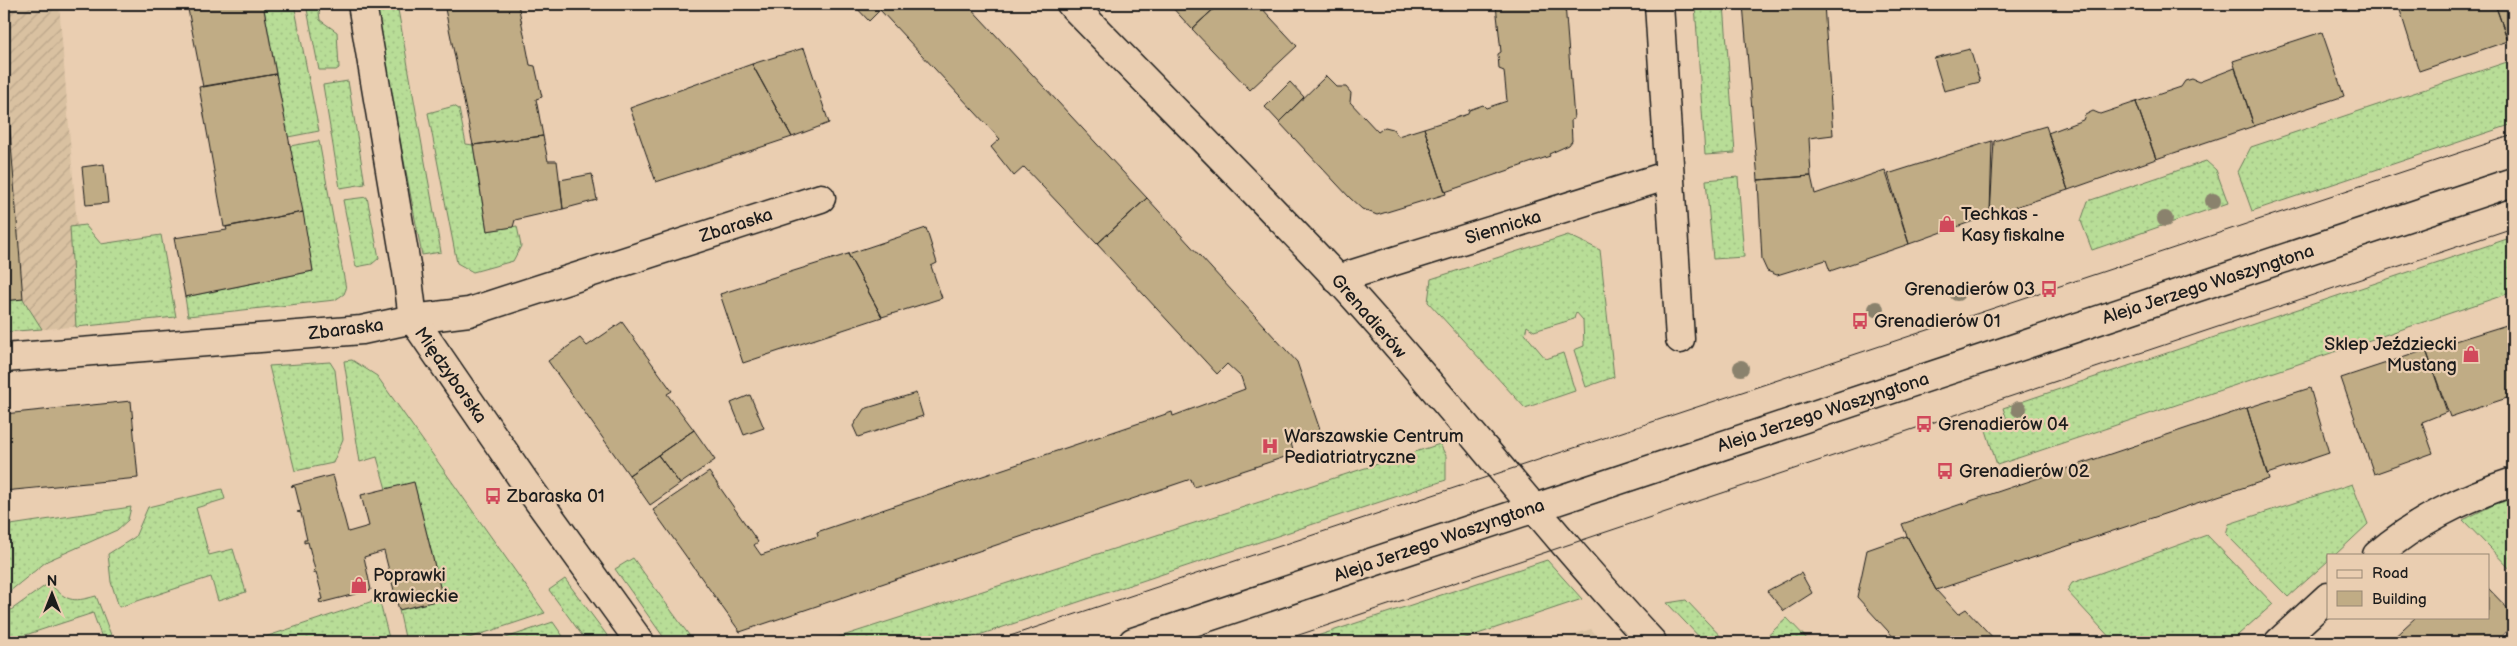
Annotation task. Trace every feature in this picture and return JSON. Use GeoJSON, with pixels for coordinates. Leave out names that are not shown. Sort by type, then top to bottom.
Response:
{"type":"FeatureCollection","features":[{"type":"Feature","properties":{"kind":"street","name":"Międzyborska"},"geometry":{"type":"LineString","coordinates":[[362,4],[407,271],[413,320],[524,481],[640,642]]}},
{"type":"Feature","properties":{"kind":"street","name":"Grenadierów"},"geometry":{"type":"LineString","coordinates":[[1071,4],[1337,279],[1614,602],[1652,642]]}},
{"type":"Feature","properties":{"kind":"street"},"geometry":{"type":"LineString","coordinates":[[1659,4],[1680,339]]}},
{"type":"Feature","properties":{"kind":"street","name":"Siennicka"},"geometry":{"type":"LineString","coordinates":[[1337,279],[1669,175]]}},
{"type":"Feature","properties":{"kind":"street","name":"Aleja Jerzego Waszyngtona"},"geometry":{"type":"LineString","coordinates":[[1133,642],[2513,182]]}},
{"type":"Feature","properties":{"kind":"street","name":"Zbaraska"},"geometry":{"type":"LineString","coordinates":[[4,358],[362,330],[468,312],[820,198]]}},
{"type":"Feature","properties":{"kind":"street"},"geometry":{"type":"LineString","coordinates":[[2378,554],[2392,542],[2449,509],[2513,482]]}},
{"type":"Feature","properties":{"kind":"street"},"geometry":{"type":"LineString","coordinates":[[2279,642],[2327,598]]}},
{"type":"Feature","properties":{"kind":"shaded area"},"geometry":{"type":"Polygon","coordinates":[[[4,4],[59,4],[85,326],[4,332],[4,4]]]}},
{"type":"Feature","properties":{"kind":"shaded area"},"geometry":{"type":"Polygon","coordinates":[[[1591,629],[1603,642],[1553,642],[1591,629]]]}},
{"type":"Feature","properties":{"kind":"green space"},"geometry":{"type":"Polygon","coordinates":[[[263,4],[294,4],[319,131],[288,137],[263,4]]]}},
{"type":"Feature","properties":{"kind":"green space"},"geometry":{"type":"Polygon","coordinates":[[[306,4],[318,4],[320,20],[337,32],[339,68],[336,70],[319,70],[306,4]]]}},
{"type":"Feature","properties":{"kind":"green space"},"geometry":{"type":"Polygon","coordinates":[[[374,4],[397,4],[441,252],[422,255],[374,4]]]}},
{"type":"Feature","properties":{"kind":"green space"},"geometry":{"type":"Polygon","coordinates":[[[1695,4],[1724,4],[1735,153],[1705,155],[1695,4]]]}},
{"type":"Feature","properties":{"kind":"green space"},"geometry":{"type":"Polygon","coordinates":[[[2510,61],[2513,71],[2513,124],[2252,211],[2238,172],[2251,147],[2510,61]]]}},
{"type":"Feature","properties":{"kind":"green space"},"geometry":{"type":"Polygon","coordinates":[[[348,81],[365,184],[340,188],[323,85],[348,81]]]}},
{"type":"Feature","properties":{"kind":"green space"},"geometry":{"type":"Polygon","coordinates":[[[454,106],[459,109],[466,144],[473,145],[487,231],[517,226],[521,246],[513,261],[473,272],[457,263],[428,113],[454,106]]]}},
{"type":"Feature","properties":{"kind":"green space"},"geometry":{"type":"Polygon","coordinates":[[[319,141],[346,289],[344,294],[335,300],[188,316],[185,297],[313,271],[290,146],[319,141]]]}},
{"type":"Feature","properties":{"kind":"green space"},"geometry":{"type":"Polygon","coordinates":[[[2206,161],[2216,170],[2228,203],[2092,250],[2081,221],[2088,201],[2206,161]]]}},
{"type":"Feature","properties":{"kind":"green space"},"geometry":{"type":"Polygon","coordinates":[[[1738,177],[1744,257],[1713,259],[1706,180],[1738,177]]]}},
{"type":"Feature","properties":{"kind":"green space"},"geometry":{"type":"Polygon","coordinates":[[[367,197],[379,258],[372,264],[356,267],[343,200],[367,197]]]}},
{"type":"Feature","properties":{"kind":"green space"},"geometry":{"type":"Polygon","coordinates":[[[85,225],[101,244],[161,235],[176,317],[76,327],[70,227],[85,225]]]}},
{"type":"Feature","properties":{"kind":"green space"},"geometry":{"type":"Polygon","coordinates":[[[1568,235],[1600,250],[1614,377],[1586,387],[1574,350],[1584,346],[1583,320],[1576,312],[1574,319],[1534,331],[1527,326],[1525,334],[1546,359],[1563,353],[1575,391],[1525,408],[1428,302],[1431,279],[1568,235]]]}},
{"type":"Feature","properties":{"kind":"green space"},"geometry":{"type":"Polygon","coordinates":[[[2513,237],[2513,292],[1997,465],[1985,427],[2007,420],[2003,408],[2513,237]]]}},
{"type":"Feature","properties":{"kind":"green space"},"geometry":{"type":"Polygon","coordinates":[[[23,299],[42,329],[4,332],[4,301],[23,299]]]}},
{"type":"Feature","properties":{"kind":"green space"},"geometry":{"type":"Polygon","coordinates":[[[352,360],[377,376],[545,613],[457,642],[406,642],[399,610],[443,599],[414,483],[386,489],[377,457],[360,462],[344,361],[352,360]]]}},
{"type":"Feature","properties":{"kind":"green space"},"geometry":{"type":"Polygon","coordinates":[[[330,362],[335,370],[343,439],[333,463],[295,471],[269,366],[330,362]]]}},
{"type":"Feature","properties":{"kind":"green space"},"geometry":{"type":"Polygon","coordinates":[[[1440,444],[1446,456],[1446,480],[958,642],[824,642],[1440,444]]]}},
{"type":"Feature","properties":{"kind":"green space"},"geometry":{"type":"Polygon","coordinates":[[[2352,484],[2368,524],[2336,554],[2327,554],[2327,562],[2288,597],[2226,534],[2229,524],[2352,484]]]}},
{"type":"Feature","properties":{"kind":"green space"},"geometry":{"type":"Polygon","coordinates":[[[222,489],[225,499],[196,508],[209,555],[233,549],[246,592],[218,601],[211,577],[119,607],[111,582],[108,554],[135,537],[148,507],[222,489]]]}},
{"type":"Feature","properties":{"kind":"green space"},"geometry":{"type":"Polygon","coordinates":[[[2513,495],[2513,572],[2463,520],[2513,495]]]}},
{"type":"Feature","properties":{"kind":"green space"},"geometry":{"type":"Polygon","coordinates":[[[131,507],[128,520],[117,530],[47,561],[4,596],[4,526],[131,507]]]}},
{"type":"Feature","properties":{"kind":"green space"},"geometry":{"type":"Polygon","coordinates":[[[2207,535],[2273,604],[2230,642],[2114,642],[2067,591],[2072,583],[2207,535]]]}},
{"type":"Feature","properties":{"kind":"green space"},"geometry":{"type":"Polygon","coordinates":[[[633,558],[694,642],[667,642],[615,569],[633,558]]]}},
{"type":"Feature","properties":{"kind":"green space"},"geometry":{"type":"Polygon","coordinates":[[[1547,560],[1582,599],[1454,642],[1299,642],[1547,560]]]}},
{"type":"Feature","properties":{"kind":"green space"},"geometry":{"type":"Polygon","coordinates":[[[565,579],[612,642],[587,642],[549,590],[565,579]]]}},
{"type":"Feature","properties":{"kind":"green space"},"geometry":{"type":"Polygon","coordinates":[[[49,583],[60,594],[70,599],[75,600],[96,596],[111,635],[102,638],[93,613],[4,642],[4,615],[49,583]]]}},
{"type":"Feature","properties":{"kind":"green space"},"geometry":{"type":"Polygon","coordinates":[[[379,599],[390,642],[250,642],[379,599]]]}},
{"type":"Feature","properties":{"kind":"green space"},"geometry":{"type":"Polygon","coordinates":[[[1686,600],[1726,642],[1704,642],[1667,603],[1686,600]]]}},
{"type":"Feature","properties":{"kind":"green space"},"geometry":{"type":"Polygon","coordinates":[[[1787,618],[1810,642],[1761,642],[1787,618]]]}},
{"type":"Feature","properties":{"kind":"green space"},"geometry":{"type":"Polygon","coordinates":[[[553,622],[567,642],[494,642],[553,622]]]}},
{"type":"Feature","properties":{"kind":"building"},"geometry":{"type":"Polygon","coordinates":[[[187,4],[263,4],[276,74],[203,87],[187,4]]]}},
{"type":"Feature","properties":{"kind":"building"},"geometry":{"type":"Polygon","coordinates":[[[444,4],[518,4],[530,65],[535,66],[542,97],[536,99],[543,136],[473,145],[444,4]]]}},
{"type":"Feature","properties":{"kind":"building"},"geometry":{"type":"Polygon","coordinates":[[[853,4],[886,4],[869,21],[853,4]]]}},
{"type":"Feature","properties":{"kind":"building"},"geometry":{"type":"Polygon","coordinates":[[[886,4],[967,4],[1147,198],[1097,244],[1024,167],[1014,176],[991,147],[1000,139],[880,10],[886,4]]]}},
{"type":"Feature","properties":{"kind":"building"},"geometry":{"type":"Polygon","coordinates":[[[1169,4],[1219,4],[1192,29],[1169,4]]]}},
{"type":"Feature","properties":{"kind":"building"},"geometry":{"type":"Polygon","coordinates":[[[1219,4],[1258,4],[1297,46],[1250,90],[1192,29],[1219,4]]]}},
{"type":"Feature","properties":{"kind":"building"},"geometry":{"type":"Polygon","coordinates":[[[1565,4],[1574,119],[1571,120],[1572,141],[1569,145],[1549,154],[1550,156],[1445,192],[1424,128],[1468,114],[1469,110],[1483,105],[1486,108],[1507,101],[1504,71],[1499,69],[1498,54],[1501,52],[1496,5],[1565,4]]]}},
{"type":"Feature","properties":{"kind":"building"},"geometry":{"type":"Polygon","coordinates":[[[1743,4],[1824,4],[1833,135],[1809,138],[1811,176],[1758,180],[1743,4]]]}},
{"type":"Feature","properties":{"kind":"building"},"geometry":{"type":"Polygon","coordinates":[[[2410,4],[2495,4],[2508,41],[2419,71],[2399,7],[2410,4]]]}},
{"type":"Feature","properties":{"kind":"building"},"geometry":{"type":"Polygon","coordinates":[[[2495,4],[2513,4],[2513,39],[2508,41],[2495,4]]]}},
{"type":"Feature","properties":{"kind":"building"},"geometry":{"type":"Polygon","coordinates":[[[2322,32],[2344,96],[2254,126],[2233,61],[2322,32]]]}},
{"type":"Feature","properties":{"kind":"building"},"geometry":{"type":"Polygon","coordinates":[[[804,48],[829,123],[792,137],[752,64],[804,48]]]}},
{"type":"Feature","properties":{"kind":"building"},"geometry":{"type":"Polygon","coordinates":[[[1970,49],[1980,82],[1944,91],[1934,58],[1970,49]]]}},
{"type":"Feature","properties":{"kind":"building"},"geometry":{"type":"Polygon","coordinates":[[[4,53],[23,299],[4,301],[4,53]]]}},
{"type":"Feature","properties":{"kind":"building"},"geometry":{"type":"Polygon","coordinates":[[[752,64],[792,137],[656,182],[630,108],[752,64]]]}},
{"type":"Feature","properties":{"kind":"building"},"geometry":{"type":"Polygon","coordinates":[[[2235,68],[2254,126],[2156,159],[2136,102],[2181,87],[2185,81],[2192,79],[2199,82],[2235,68]]]}},
{"type":"Feature","properties":{"kind":"building"},"geometry":{"type":"Polygon","coordinates":[[[276,74],[303,212],[224,227],[199,87],[276,74]]]}},
{"type":"Feature","properties":{"kind":"building"},"geometry":{"type":"Polygon","coordinates":[[[1326,76],[1337,87],[1346,87],[1351,93],[1350,102],[1378,132],[1385,127],[1393,129],[1398,136],[1424,128],[1446,194],[1377,215],[1362,209],[1350,198],[1279,122],[1326,76]]]}},
{"type":"Feature","properties":{"kind":"building"},"geometry":{"type":"Polygon","coordinates":[[[1290,82],[1304,97],[1279,122],[1265,107],[1290,82]]]}},
{"type":"Feature","properties":{"kind":"building"},"geometry":{"type":"Polygon","coordinates":[[[2136,102],[2156,159],[2068,190],[2048,133],[2083,120],[2085,115],[2093,111],[2100,114],[2136,102]]]}},
{"type":"Feature","properties":{"kind":"building"},"geometry":{"type":"Polygon","coordinates":[[[2046,126],[2068,190],[1990,215],[1994,141],[2046,126]]]}},
{"type":"Feature","properties":{"kind":"building"},"geometry":{"type":"Polygon","coordinates":[[[543,136],[548,161],[557,161],[563,209],[515,220],[513,227],[487,231],[473,145],[543,136]]]}},
{"type":"Feature","properties":{"kind":"building"},"geometry":{"type":"Polygon","coordinates":[[[1992,141],[1990,215],[1909,244],[1888,174],[1992,141]]]}},
{"type":"Feature","properties":{"kind":"building"},"geometry":{"type":"Polygon","coordinates":[[[104,164],[108,203],[86,205],[82,167],[104,164]]]}},
{"type":"Feature","properties":{"kind":"building"},"geometry":{"type":"Polygon","coordinates":[[[1885,170],[1909,244],[1830,271],[1826,260],[1777,275],[1767,271],[1762,260],[1758,180],[1811,176],[1815,194],[1885,170]]]}},
{"type":"Feature","properties":{"kind":"building"},"geometry":{"type":"Polygon","coordinates":[[[592,174],[597,200],[563,209],[560,180],[592,174]]]}},
{"type":"Feature","properties":{"kind":"building"},"geometry":{"type":"Polygon","coordinates":[[[1147,198],[1297,362],[1321,433],[1291,443],[1294,454],[1194,487],[1191,479],[740,632],[653,510],[709,472],[758,542],[754,545],[761,555],[818,536],[817,532],[1172,412],[1173,416],[1245,389],[1241,377],[1227,364],[1217,374],[1097,244],[1147,198]]]}},
{"type":"Feature","properties":{"kind":"building"},"geometry":{"type":"Polygon","coordinates":[[[303,212],[313,271],[185,297],[174,238],[227,230],[226,227],[303,212]]]}},
{"type":"Feature","properties":{"kind":"building"},"geometry":{"type":"Polygon","coordinates":[[[926,228],[937,263],[931,266],[942,298],[882,317],[848,254],[926,228]]]}},
{"type":"Feature","properties":{"kind":"building"},"geometry":{"type":"Polygon","coordinates":[[[848,254],[882,317],[743,363],[720,294],[848,254]]]}},
{"type":"Feature","properties":{"kind":"building"},"geometry":{"type":"Polygon","coordinates":[[[622,322],[672,391],[667,394],[694,430],[629,475],[548,361],[580,338],[587,346],[622,322]]]}},
{"type":"Feature","properties":{"kind":"building"},"geometry":{"type":"Polygon","coordinates":[[[2513,323],[2513,396],[2450,417],[2426,350],[2513,323]]]}},
{"type":"Feature","properties":{"kind":"building"},"geometry":{"type":"Polygon","coordinates":[[[2426,350],[2447,412],[2422,422],[2433,453],[2374,474],[2341,378],[2426,350]]]}},
{"type":"Feature","properties":{"kind":"building"},"geometry":{"type":"Polygon","coordinates":[[[2310,388],[2329,453],[2267,474],[2247,408],[2310,388]]]}},
{"type":"Feature","properties":{"kind":"building"},"geometry":{"type":"Polygon","coordinates":[[[916,393],[923,416],[858,437],[853,426],[864,409],[916,393]]]}},
{"type":"Feature","properties":{"kind":"building"},"geometry":{"type":"Polygon","coordinates":[[[750,395],[764,428],[744,435],[731,403],[750,395]]]}},
{"type":"Feature","properties":{"kind":"building"},"geometry":{"type":"Polygon","coordinates":[[[131,401],[138,478],[4,491],[4,414],[131,401]]]}},
{"type":"Feature","properties":{"kind":"building"},"geometry":{"type":"Polygon","coordinates":[[[2247,408],[2269,479],[1936,590],[1902,524],[2247,408]]]}},
{"type":"Feature","properties":{"kind":"building"},"geometry":{"type":"Polygon","coordinates":[[[694,430],[715,460],[680,484],[658,455],[694,430]]]}},
{"type":"Feature","properties":{"kind":"building"},"geometry":{"type":"Polygon","coordinates":[[[658,455],[680,484],[650,505],[629,475],[658,455]]]}},
{"type":"Feature","properties":{"kind":"building"},"geometry":{"type":"Polygon","coordinates":[[[333,475],[348,532],[369,526],[361,495],[414,482],[443,599],[399,610],[384,551],[364,557],[371,590],[320,603],[319,600],[323,599],[316,572],[312,573],[315,570],[308,542],[304,543],[304,540],[307,540],[301,513],[297,512],[301,511],[295,487],[291,486],[333,475]]]}},
{"type":"Feature","properties":{"kind":"building"},"geometry":{"type":"Polygon","coordinates":[[[1907,536],[1936,590],[1958,614],[1966,609],[1997,642],[1898,642],[1857,597],[1867,550],[1907,536]]]}},
{"type":"Feature","properties":{"kind":"building"},"geometry":{"type":"Polygon","coordinates":[[[1801,573],[1812,593],[1784,611],[1767,591],[1801,573]]]}},
{"type":"Feature","properties":{"kind":"building"},"geometry":{"type":"Polygon","coordinates":[[[2490,590],[2513,614],[2513,625],[2495,642],[2389,642],[2415,618],[2490,618],[2490,590]]]}},
{"type":"Feature","properties":{"kind":"tram line"},"geometry":{"type":"LineString","coordinates":[[992,642],[2513,135]]}},
{"type":"Feature","properties":{"kind":"tram line"},"geometry":{"type":"LineString","coordinates":[[1278,642],[2513,228]]}},
{"type":"Feature","properties":{"kind":"place","name":"Techkas - Kasy fiskalne"},"geometry":{"type":"Point","coordinates":[1947,224]}},
{"type":"Feature","properties":{"kind":"place","name":"Grenadierów 03"},"geometry":{"type":"Point","coordinates":[2049,289]}},
{"type":"Feature","properties":{"kind":"place","name":"Grenadierów 01"},"geometry":{"type":"Point","coordinates":[1860,321]}},
{"type":"Feature","properties":{"kind":"place","name":"Sklep Jeździecki Mustang"},"geometry":{"type":"Point","coordinates":[2471,354]}},
{"type":"Feature","properties":{"kind":"place","name":"Grenadierów 04"},"geometry":{"type":"Point","coordinates":[1924,424]}},
{"type":"Feature","properties":{"kind":"place","name":"Warszawskie Centrum Pediatriatryczne"},"geometry":{"type":"Point","coordinates":[1270,446]}},
{"type":"Feature","properties":{"kind":"place","name":"Grenadierów 02"},"geometry":{"type":"Point","coordinates":[1945,471]}},
{"type":"Feature","properties":{"kind":"place","name":"Zbaraska 01"},"geometry":{"type":"Point","coordinates":[493,496]}},
{"type":"Feature","properties":{"kind":"place","name":"Poprawki krawieckie"},"geometry":{"type":"Point","coordinates":[359,585]}}]}
